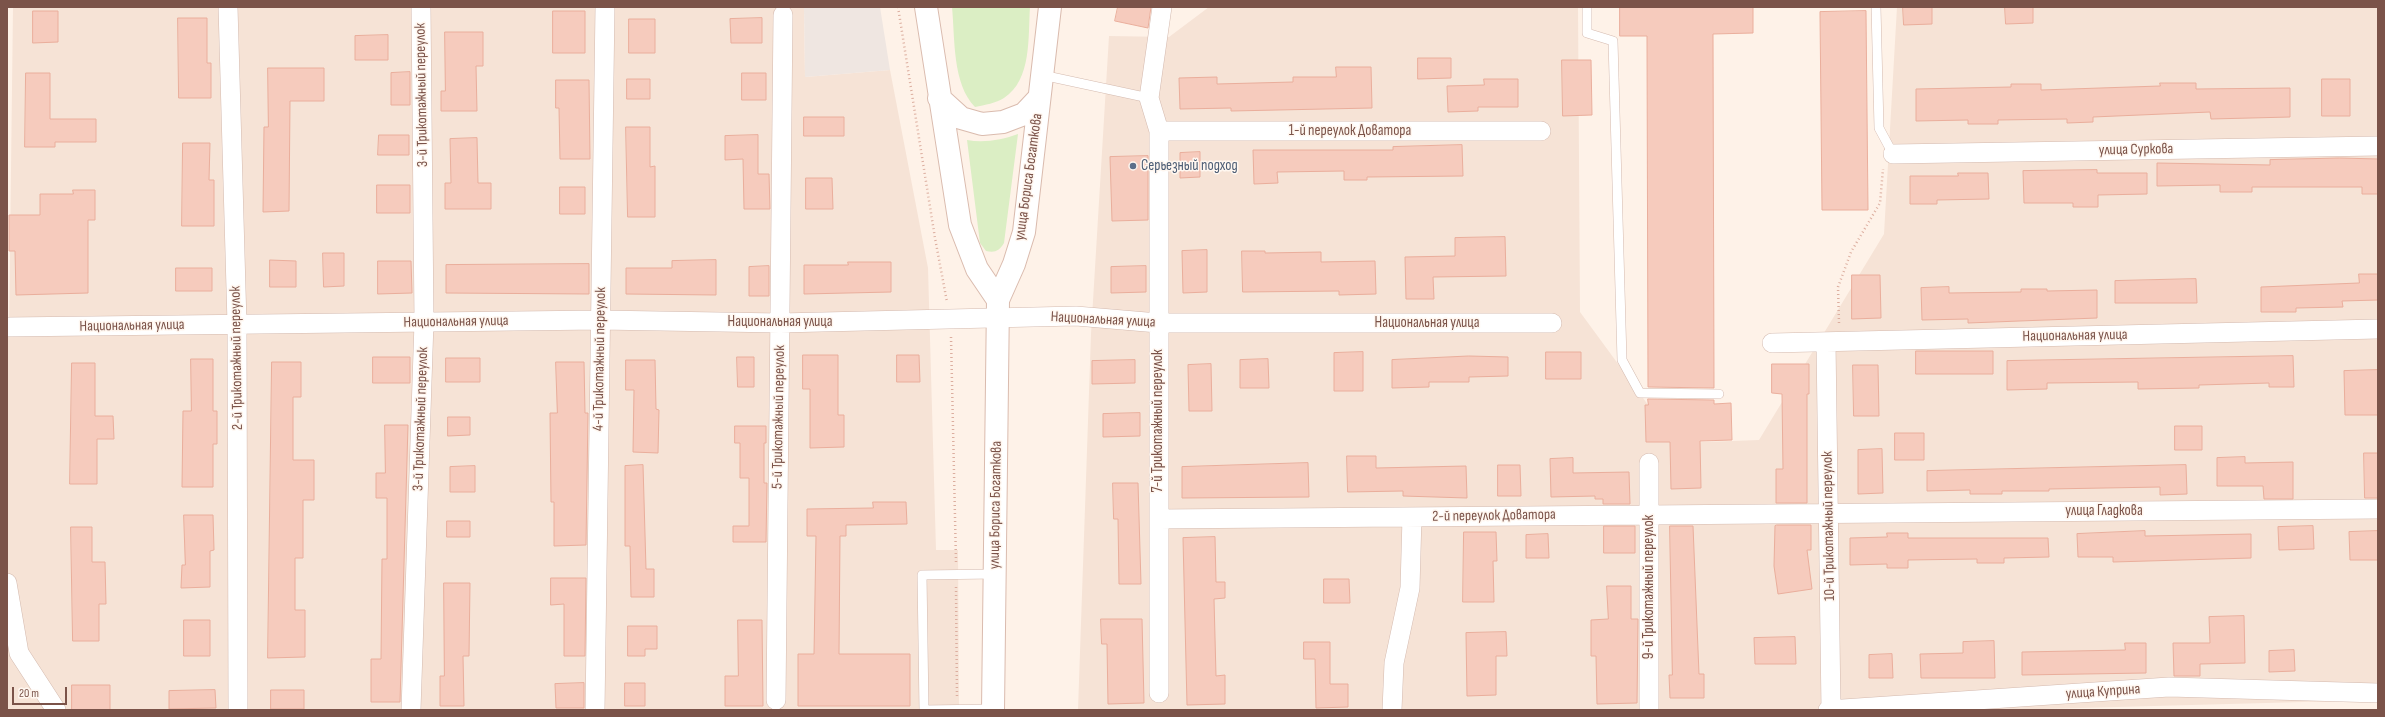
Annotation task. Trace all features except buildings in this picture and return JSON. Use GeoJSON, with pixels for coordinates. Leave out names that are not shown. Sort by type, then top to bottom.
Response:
{"type":"FeatureCollection","features":[{"type":"Feature","properties":{"kind":"main road"},"geometry":{"type":"LineString","coordinates":[[926,7],[939,98],[960,224],[977,269],[998,309]]}},
{"type":"Feature","properties":{"kind":"main road","name":"улица Бориса Богаткова"},"geometry":{"type":"LineString","coordinates":[[993,710],[998,309],[1024,232],[1050,7]]}},
{"type":"Feature","properties":{"kind":"main road","name":"улица Бориса Богаткова"},"geometry":{"type":"LineString","coordinates":[[939,98],[961,118],[982,124],[1003,122],[1024,114],[1039,98]]}},
{"type":"Feature","properties":{"kind":"street","name":"2-й Трикотажный переулок"},"geometry":{"type":"LineString","coordinates":[[228,7],[237,324],[238,710]]}},
{"type":"Feature","properties":{"kind":"street","name":"3-й Трикотажный переулок"},"geometry":{"type":"LineString","coordinates":[[410,710],[424,322],[422,7]]}},
{"type":"Feature","properties":{"kind":"street","name":"4-й Трикотажный переулок"},"geometry":{"type":"LineString","coordinates":[[595,710],[605,7]]}},
{"type":"Feature","properties":{"kind":"street","name":"7-й Трикотажный переулок"},"geometry":{"type":"LineString","coordinates":[[1159,693],[1159,131],[1149,98],[1162,7]]}},
{"type":"Feature","properties":{"kind":"street","name":"5-й Трикотажный переулок"},"geometry":{"type":"LineString","coordinates":[[776,700],[783,15]]}},
{"type":"Feature","properties":{"kind":"street","name":"1-й переулок Доватора"},"geometry":{"type":"LineString","coordinates":[[1159,131],[1541,131]]}},
{"type":"Feature","properties":{"kind":"street","name":"улица Суркова"},"geometry":{"type":"LineString","coordinates":[[1893,154],[2378,146]]}},
{"type":"Feature","properties":{"kind":"street","name":"Национальная улица"},"geometry":{"type":"LineString","coordinates":[[7,328],[600,320],[780,323],[951,320],[998,309],[1158,323],[1552,323]]}},
{"type":"Feature","properties":{"kind":"street","name":"Национальная улица"},"geometry":{"type":"LineString","coordinates":[[1772,343],[2378,329]]}},
{"type":"Feature","properties":{"kind":"street","name":"10-й Трикотажный переулок"},"geometry":{"type":"LineString","coordinates":[[1831,710],[1830,513],[1833,342]]}},
{"type":"Feature","properties":{"kind":"street","name":"9-й Трикотажный переулок"},"geometry":{"type":"LineString","coordinates":[[1649,463],[1649,710]]}},
{"type":"Feature","properties":{"kind":"street","name":"улица Гладкова"},"geometry":{"type":"LineString","coordinates":[[1830,513],[2378,509]]}},
{"type":"Feature","properties":{"kind":"street","name":"2-й переулок Доватора"},"geometry":{"type":"LineString","coordinates":[[1159,519],[1830,513]]}},
{"type":"Feature","properties":{"kind":"street"},"geometry":{"type":"LineString","coordinates":[[1392,710],[1394,663],[1410,588],[1412,517]]}},
{"type":"Feature","properties":{"kind":"street"},"geometry":{"type":"LineString","coordinates":[[7,583],[13,657],[56,710]]}},
{"type":"Feature","properties":{"kind":"street","name":"улица Куприна"},"geometry":{"type":"LineString","coordinates":[[1828,710],[2169,687],[2378,693]]}},
{"type":"Feature","properties":{"kind":"lane"},"geometry":{"type":"LineString","coordinates":[[1587,7],[1587,33],[1613,41],[1622,360],[1640,393],[1720,394]]}},
{"type":"Feature","properties":{"kind":"lane"},"geometry":{"type":"LineString","coordinates":[[1876,7],[1879,128],[1893,154]]}},
{"type":"Feature","properties":{"kind":"lane"},"geometry":{"type":"LineString","coordinates":[[1042,75],[1149,98]]}},
{"type":"Feature","properties":{"kind":"lane"},"geometry":{"type":"LineString","coordinates":[[993,710],[924,710],[922,575],[995,574]]}},
{"type":"Feature","properties":{"kind":"path"},"geometry":{"type":"LineString","coordinates":[[898,7],[935,238],[951,320],[957,710]]}},
{"type":"Feature","properties":{"kind":"path"},"geometry":{"type":"LineString","coordinates":[[1833,342],[1838,287],[1851,252],[1880,203],[1882,170],[1893,154]]}},
{"type":"Feature","properties":{"kind":"shaded area"},"geometry":{"type":"Polygon","coordinates":[[[13,7],[804,7],[805,77],[890,70],[928,268],[936,550],[958,550],[959,710],[7,710],[7,333],[9,332],[13,7]]]}},
{"type":"Feature","properties":{"kind":"shaded area"},"geometry":{"type":"Polygon","coordinates":[[[804,7],[880,7],[890,70],[805,77],[804,7]]]}},
{"type":"Feature","properties":{"kind":"shaded area"},"geometry":{"type":"Polygon","coordinates":[[[1209,7],[1578,7],[1580,312],[1676,443],[1759,440],[1884,234],[1897,7],[2378,7],[2378,700],[2005,710],[1078,710],[1091,334],[1109,36],[1169,37],[1209,7]]]}},
{"type":"Feature","properties":{"kind":"green space"},"geometry":{"type":"Polygon","coordinates":[[[952,7],[1030,7],[1027,57],[1024,69],[1020,80],[1013,90],[1001,100],[975,107],[962,86],[956,60],[952,7]]]}},
{"type":"Feature","properties":{"kind":"green space"},"geometry":{"type":"Polygon","coordinates":[[[1018,134],[1004,243],[996,251],[986,251],[980,243],[967,140],[993,140],[1018,134]]]}},
{"type":"Feature","properties":{"kind":"place","name":"Серьезный подход"},"geometry":{"type":"Point","coordinates":[1133,166]}}]}
